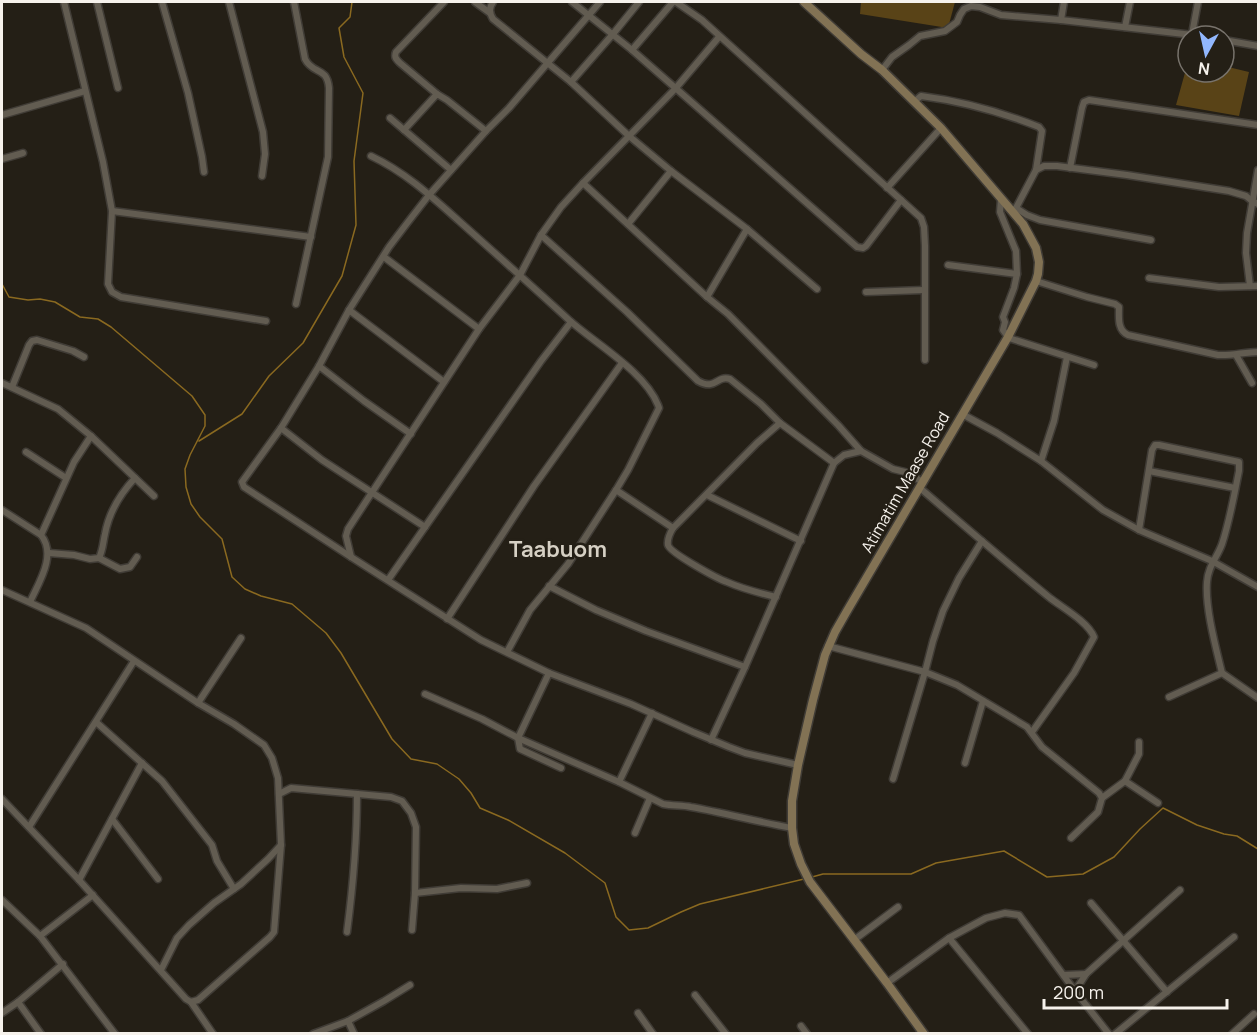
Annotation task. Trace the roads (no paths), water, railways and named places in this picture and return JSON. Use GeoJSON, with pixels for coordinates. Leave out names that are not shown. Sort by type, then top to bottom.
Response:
{"type":"FeatureCollection","features":[{"type":"Feature","properties":{"kind":"main road","name":"Atimatim Maase Road"},"geometry":{"type":"LineString","coordinates":[[804,2],[814,5],[941,128],[1001,199],[1016,211],[1036,248],[1039,262],[1036,281],[1008,337],[828,646],[813,700],[792,801],[794,844],[810,882],[924,1034]]}},
{"type":"Feature","properties":{"kind":"street"},"geometry":{"type":"LineString","coordinates":[[64,2],[103,162],[112,211],[108,284],[112,292],[121,297],[266,321]]}},
{"type":"Feature","properties":{"kind":"street"},"geometry":{"type":"LineString","coordinates":[[97,2],[118,88]]}},
{"type":"Feature","properties":{"kind":"street"},"geometry":{"type":"LineString","coordinates":[[162,2],[188,93],[204,172]]}},
{"type":"Feature","properties":{"kind":"street"},"geometry":{"type":"LineString","coordinates":[[229,2],[263,132],[265,154],[262,176]]}},
{"type":"Feature","properties":{"kind":"street"},"geometry":{"type":"LineString","coordinates":[[294,2],[305,59],[308,65],[326,75],[329,88],[328,157],[296,304]]}},
{"type":"Feature","properties":{"kind":"street"},"geometry":{"type":"LineString","coordinates":[[444,2],[396,52],[395,58],[486,131]]}},
{"type":"Feature","properties":{"kind":"street"},"geometry":{"type":"LineString","coordinates":[[475,2],[490,13]]}},
{"type":"Feature","properties":{"kind":"street"},"geometry":{"type":"LineString","coordinates":[[494,2],[490,5],[493,19],[571,82],[629,136],[747,229],[817,289]]}},
{"type":"Feature","properties":{"kind":"street"},"geometry":{"type":"LineString","coordinates":[[572,2],[632,50],[859,248],[866,246],[901,200]]}},
{"type":"Feature","properties":{"kind":"street"},"geometry":{"type":"LineString","coordinates":[[600,2],[548,64],[429,195],[349,310],[319,366],[281,428],[242,482],[244,487],[481,640],[549,673],[604,693],[711,740],[745,753],[798,765]]}},
{"type":"Feature","properties":{"kind":"street"},"geometry":{"type":"LineString","coordinates":[[571,82],[639,2]]}},
{"type":"Feature","properties":{"kind":"street"},"geometry":{"type":"LineString","coordinates":[[632,50],[674,2],[702,20],[913,210],[923,221],[925,360]]}},
{"type":"Feature","properties":{"kind":"street"},"geometry":{"type":"LineString","coordinates":[[1061,20],[1064,2]]}},
{"type":"Feature","properties":{"kind":"street"},"geometry":{"type":"LineString","coordinates":[[1125,27],[1130,2]]}},
{"type":"Feature","properties":{"kind":"street"},"geometry":{"type":"LineString","coordinates":[[1194,24],[1198,2]]}},
{"type":"Feature","properties":{"kind":"street"},"geometry":{"type":"LineString","coordinates":[[882,70],[892,57],[920,36],[945,31],[957,22],[964,9],[970,6],[980,7],[1001,15],[1176,32]]}},
{"type":"Feature","properties":{"kind":"street"},"geometry":{"type":"LineString","coordinates":[[351,557],[346,536],[348,529],[479,329],[520,275],[541,235],[561,207],[675,88],[719,37]]}},
{"type":"Feature","properties":{"kind":"street"},"geometry":{"type":"LineString","coordinates":[[1236,42],[1258,45]]}},
{"type":"Feature","properties":{"kind":"street"},"geometry":{"type":"LineString","coordinates":[[2,115],[86,91]]}},
{"type":"Feature","properties":{"kind":"street"},"geometry":{"type":"LineString","coordinates":[[404,130],[437,93]]}},
{"type":"Feature","properties":{"kind":"street"},"geometry":{"type":"LineString","coordinates":[[915,101],[921,96],[936,98],[989,110],[1039,127],[1042,131],[1036,170],[1016,211],[1040,220],[1151,240]]}},
{"type":"Feature","properties":{"kind":"street"},"geometry":{"type":"LineString","coordinates":[[1070,168],[1082,108],[1084,102],[1089,100],[1258,125]]}},
{"type":"Feature","properties":{"kind":"street"},"geometry":{"type":"LineString","coordinates":[[390,118],[451,170]]}},
{"type":"Feature","properties":{"kind":"street"},"geometry":{"type":"LineString","coordinates":[[888,188],[941,128]]}},
{"type":"Feature","properties":{"kind":"street"},"geometry":{"type":"LineString","coordinates":[[2,159],[23,153]]}},
{"type":"Feature","properties":{"kind":"street"},"geometry":{"type":"LineString","coordinates":[[371,156],[404,174],[622,363],[647,385],[659,408],[616,490],[568,564],[530,610],[507,652]]}},
{"type":"Feature","properties":{"kind":"street"},"geometry":{"type":"LineString","coordinates":[[1036,170],[1044,166],[1126,175],[1229,191],[1246,196],[1255,203]]}},
{"type":"Feature","properties":{"kind":"street"},"geometry":{"type":"LineString","coordinates":[[1251,286],[1246,233],[1255,203],[1258,170]]}},
{"type":"Feature","properties":{"kind":"street"},"geometry":{"type":"LineString","coordinates":[[628,224],[671,171]]}},
{"type":"Feature","properties":{"kind":"street"},"geometry":{"type":"LineString","coordinates":[[583,183],[743,329],[838,425],[861,452],[893,469],[909,473],[982,541],[1087,626],[1094,637],[1074,673],[1032,732]]}},
{"type":"Feature","properties":{"kind":"street"},"geometry":{"type":"LineString","coordinates":[[1001,199],[1000,212],[1017,251],[1017,274],[1003,314],[1005,322],[1003,330],[1008,337],[1094,366]]}},
{"type":"Feature","properties":{"kind":"street"},"geometry":{"type":"LineString","coordinates":[[112,211],[311,237]]}},
{"type":"Feature","properties":{"kind":"street"},"geometry":{"type":"LineString","coordinates":[[707,297],[747,229]]}},
{"type":"Feature","properties":{"kind":"street"},"geometry":{"type":"LineString","coordinates":[[541,235],[627,312],[698,381],[711,385],[722,378],[730,379],[780,423],[834,463]]}},
{"type":"Feature","properties":{"kind":"street"},"geometry":{"type":"LineString","coordinates":[[384,257],[479,329]]}},
{"type":"Feature","properties":{"kind":"street"},"geometry":{"type":"LineString","coordinates":[[948,265],[1017,274]]}},
{"type":"Feature","properties":{"kind":"street"},"geometry":{"type":"LineString","coordinates":[[1149,278],[1219,287],[1258,286]]}},
{"type":"Feature","properties":{"kind":"street"},"geometry":{"type":"LineString","coordinates":[[1036,281],[1115,304],[1119,307],[1120,327],[1128,335],[1218,355],[1230,356],[1258,352]]}},
{"type":"Feature","properties":{"kind":"street"},"geometry":{"type":"LineString","coordinates":[[866,292],[924,290]]}},
{"type":"Feature","properties":{"kind":"street"},"geometry":{"type":"LineString","coordinates":[[349,310],[444,382]]}},
{"type":"Feature","properties":{"kind":"street"},"geometry":{"type":"LineString","coordinates":[[388,580],[535,369],[572,322]]}},
{"type":"Feature","properties":{"kind":"street"},"geometry":{"type":"LineString","coordinates":[[12,387],[28,345],[32,341],[37,340],[73,351],[84,357]]}},
{"type":"Feature","properties":{"kind":"street"},"geometry":{"type":"LineString","coordinates":[[1236,355],[1252,383]]}},
{"type":"Feature","properties":{"kind":"street"},"geometry":{"type":"LineString","coordinates":[[1041,461],[1054,421],[1067,357]]}},
{"type":"Feature","properties":{"kind":"street"},"geometry":{"type":"LineString","coordinates":[[447,619],[534,486],[622,363]]}},
{"type":"Feature","properties":{"kind":"street"},"geometry":{"type":"LineString","coordinates":[[319,366],[411,434]]}},
{"type":"Feature","properties":{"kind":"street"},"geometry":{"type":"LineString","coordinates":[[2,382],[58,409],[91,436],[154,496]]}},
{"type":"Feature","properties":{"kind":"street"},"geometry":{"type":"LineString","coordinates":[[962,414],[1041,461],[1103,510],[1139,530],[1212,561],[1258,587]]}},
{"type":"Feature","properties":{"kind":"street"},"geometry":{"type":"LineString","coordinates":[[776,597],[724,581],[674,552],[668,544],[668,538],[673,528],[780,423]]}},
{"type":"Feature","properties":{"kind":"street"},"geometry":{"type":"LineString","coordinates":[[281,428],[322,460],[425,527]]}},
{"type":"Feature","properties":{"kind":"street"},"geometry":{"type":"LineString","coordinates":[[41,536],[74,462],[91,436]]}},
{"type":"Feature","properties":{"kind":"street"},"geometry":{"type":"LineString","coordinates":[[1139,530],[1152,450],[1155,445],[1238,461],[1240,466],[1221,546],[1212,561],[1207,579],[1207,595],[1222,674],[1258,698]]}},
{"type":"Feature","properties":{"kind":"street"},"geometry":{"type":"LineString","coordinates":[[26,452],[66,478]]}},
{"type":"Feature","properties":{"kind":"street"},"geometry":{"type":"LineString","coordinates":[[711,740],[745,668],[834,463],[844,455],[861,452]]}},
{"type":"Feature","properties":{"kind":"street"},"geometry":{"type":"LineString","coordinates":[[1149,471],[1235,488]]}},
{"type":"Feature","properties":{"kind":"street"},"geometry":{"type":"LineString","coordinates":[[99,558],[114,504],[135,478]]}},
{"type":"Feature","properties":{"kind":"street"},"geometry":{"type":"LineString","coordinates":[[616,490],[673,528]]}},
{"type":"Feature","properties":{"kind":"street"},"geometry":{"type":"LineString","coordinates":[[707,495],[801,541]]}},
{"type":"Feature","properties":{"kind":"street"},"geometry":{"type":"LineString","coordinates":[[2,510],[46,541],[48,553],[44,570],[30,602]]}},
{"type":"Feature","properties":{"kind":"street"},"geometry":{"type":"LineString","coordinates":[[893,779],[943,611],[959,578],[982,541]]}},
{"type":"Feature","properties":{"kind":"street"},"geometry":{"type":"LineString","coordinates":[[48,553],[90,559],[99,558],[120,569],[130,567],[137,557]]}},
{"type":"Feature","properties":{"kind":"street"},"geometry":{"type":"LineString","coordinates":[[549,586],[596,610],[646,631],[745,668]]}},
{"type":"Feature","properties":{"kind":"street"},"geometry":{"type":"LineString","coordinates":[[2,590],[86,628],[198,704],[234,724],[264,745],[272,758],[278,778],[281,845],[274,932],[198,1000],[191,1002]]}},
{"type":"Feature","properties":{"kind":"street"},"geometry":{"type":"LineString","coordinates":[[198,704],[241,638]]}},
{"type":"Feature","properties":{"kind":"street"},"geometry":{"type":"LineString","coordinates":[[828,646],[925,672],[957,685],[1028,727],[1042,747],[1099,793],[1102,798]]}},
{"type":"Feature","properties":{"kind":"street"},"geometry":{"type":"LineString","coordinates":[[29,827],[134,661]]}},
{"type":"Feature","properties":{"kind":"street"},"geometry":{"type":"LineString","coordinates":[[549,673],[518,738],[520,749],[561,768]]}},
{"type":"Feature","properties":{"kind":"street"},"geometry":{"type":"LineString","coordinates":[[1169,697],[1222,674]]}},
{"type":"Feature","properties":{"kind":"street"},"geometry":{"type":"LineString","coordinates":[[425,694],[670,806],[693,807],[792,828]]}},
{"type":"Feature","properties":{"kind":"street"},"geometry":{"type":"LineString","coordinates":[[965,763],[983,701]]}},
{"type":"Feature","properties":{"kind":"street"},"geometry":{"type":"LineString","coordinates":[[619,782],[652,713]]}},
{"type":"Feature","properties":{"kind":"street"},"geometry":{"type":"LineString","coordinates":[[96,722],[162,781],[212,845],[221,868],[234,889]]}},
{"type":"Feature","properties":{"kind":"street"},"geometry":{"type":"LineString","coordinates":[[1071,838],[1098,812],[1102,798],[1125,781],[1139,754],[1139,742]]}},
{"type":"Feature","properties":{"kind":"street"},"geometry":{"type":"LineString","coordinates":[[79,880],[142,763]]}},
{"type":"Feature","properties":{"kind":"street"},"geometry":{"type":"LineString","coordinates":[[1125,781],[1158,803]]}},
{"type":"Feature","properties":{"kind":"street"},"geometry":{"type":"LineString","coordinates":[[279,794],[291,788],[391,797],[402,801],[411,813],[416,827],[412,930]]}},
{"type":"Feature","properties":{"kind":"street"},"geometry":{"type":"LineString","coordinates":[[347,932],[357,832],[357,794]]}},
{"type":"Feature","properties":{"kind":"street"},"geometry":{"type":"LineString","coordinates":[[635,833],[650,798]]}},
{"type":"Feature","properties":{"kind":"street"},"geometry":{"type":"LineString","coordinates":[[2,799],[191,1002],[213,1034]]}},
{"type":"Feature","properties":{"kind":"street"},"geometry":{"type":"LineString","coordinates":[[112,819],[158,879]]}},
{"type":"Feature","properties":{"kind":"street"},"geometry":{"type":"LineString","coordinates":[[161,970],[177,938],[189,925],[268,860],[281,845]]}},
{"type":"Feature","properties":{"kind":"street"},"geometry":{"type":"LineString","coordinates":[[415,894],[461,888],[497,888],[527,884]]}},
{"type":"Feature","properties":{"kind":"street"},"geometry":{"type":"LineString","coordinates":[[1075,991],[1086,974],[1180,890]]}},
{"type":"Feature","properties":{"kind":"street"},"geometry":{"type":"LineString","coordinates":[[40,936],[93,895]]}},
{"type":"Feature","properties":{"kind":"street"},"geometry":{"type":"LineString","coordinates":[[2,900],[40,936],[115,1034]]}},
{"type":"Feature","properties":{"kind":"street"},"geometry":{"type":"LineString","coordinates":[[1091,903],[1167,992]]}},
{"type":"Feature","properties":{"kind":"street"},"geometry":{"type":"LineString","coordinates":[[854,940],[898,907]]}},
{"type":"Feature","properties":{"kind":"street"},"geometry":{"type":"LineString","coordinates":[[887,983],[949,938],[986,918],[1005,913],[1019,915],[1109,1034]]}},
{"type":"Feature","properties":{"kind":"street"},"geometry":{"type":"LineString","coordinates":[[1115,1034],[1234,937]]}},
{"type":"Feature","properties":{"kind":"street"},"geometry":{"type":"LineString","coordinates":[[949,938],[1028,1034]]}},
{"type":"Feature","properties":{"kind":"street"},"geometry":{"type":"LineString","coordinates":[[2,1012],[18,1002],[63,964]]}},
{"type":"Feature","properties":{"kind":"street"},"geometry":{"type":"LineString","coordinates":[[1064,975],[1086,974]]}},
{"type":"Feature","properties":{"kind":"street"},"geometry":{"type":"LineString","coordinates":[[313,1034],[348,1021],[410,985]]}},
{"type":"Feature","properties":{"kind":"street"},"geometry":{"type":"LineString","coordinates":[[694,995],[726,1034]]}},
{"type":"Feature","properties":{"kind":"street"},"geometry":{"type":"LineString","coordinates":[[18,1002],[41,1034]]}},
{"type":"Feature","properties":{"kind":"street"},"geometry":{"type":"LineString","coordinates":[[638,1013],[653,1034]]}},
{"type":"Feature","properties":{"kind":"street"},"geometry":{"type":"LineString","coordinates":[[1232,1034],[1254,1014]]}},
{"type":"Feature","properties":{"kind":"street"},"geometry":{"type":"LineString","coordinates":[[348,1021],[354,1034]]}},
{"type":"Feature","properties":{"kind":"street"},"geometry":{"type":"LineString","coordinates":[[801,1026],[807,1034]]}},
{"type":"Feature","properties":{"kind":"waterway"},"geometry":{"type":"LineString","coordinates":[[199,441],[242,414],[269,376],[303,343],[342,276],[356,225],[354,161],[363,93],[344,57],[339,28],[350,17],[352,2]]}},
{"type":"Feature","properties":{"kind":"waterway"},"geometry":{"type":"LineString","coordinates":[[2,284],[9,297],[55,302],[80,317],[98,319],[111,327],[192,396],[205,415],[205,426],[185,469],[186,487],[191,504],[200,517],[222,539],[232,577],[245,589],[261,596],[292,604],[326,633],[341,653],[392,739],[411,759],[437,764],[459,779],[480,808],[508,820],[565,853],[605,883],[616,917],[629,930],[648,928],[700,904],[804,879]]}},
{"type":"Feature","properties":{"kind":"waterway"},"geometry":{"type":"LineString","coordinates":[[812,877],[823,874],[911,874],[936,863],[1004,851],[1047,877],[1083,874],[1114,857],[1163,808],[1197,825],[1237,836],[1258,849]]}},
{"type":"Feature","properties":{"kind":"district","name":"Taabuom"},"geometry":{"type":"Point","coordinates":[558,549]}}]}
